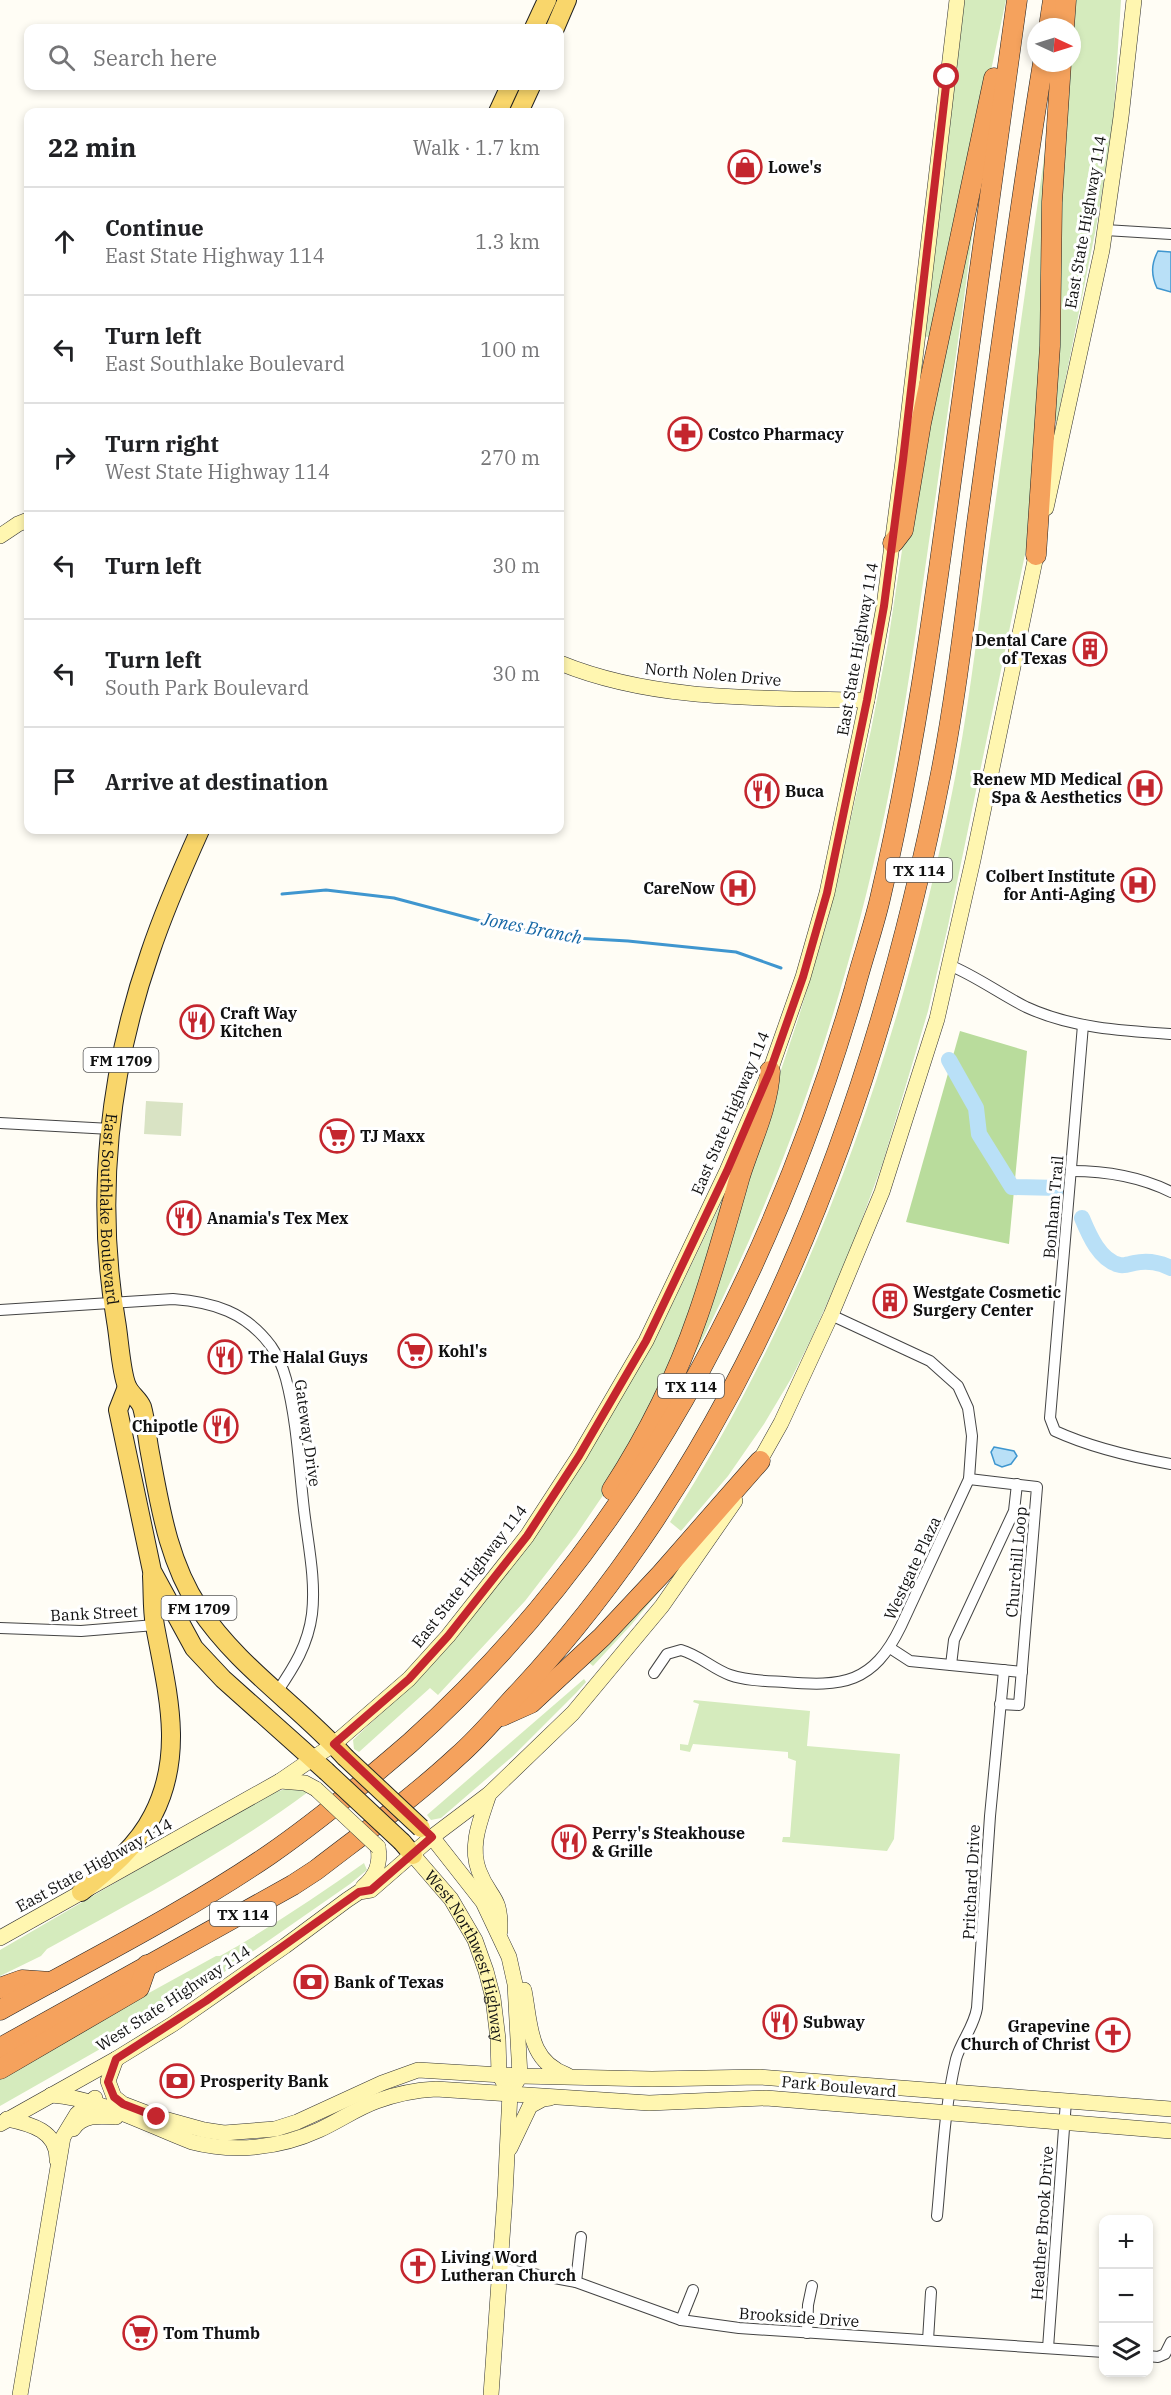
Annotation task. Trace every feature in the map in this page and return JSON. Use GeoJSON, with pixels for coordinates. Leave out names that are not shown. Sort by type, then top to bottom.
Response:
{"type":"FeatureCollection","features":[{"type":"Feature","properties":{"kind":"highway","name":"TX 114"},"geometry":{"type":"LineString","coordinates":[[0,2010],[227,1882],[305,1829],[412,1741],[508,1644],[551,1594],[644,1468],[714,1347],[784,1195],[830,1073],[879,901],[917,720],[1017,0]]}},
{"type":"Feature","properties":{"kind":"highway"},"geometry":{"type":"LineString","coordinates":[[1050,18],[1053,0]]}},
{"type":"Feature","properties":{"kind":"highway"},"geometry":{"type":"LineString","coordinates":[[1065,18],[1066,0]]}},
{"type":"Feature","properties":{"kind":"highway"},"geometry":{"type":"LineString","coordinates":[[893,543],[903,530],[921,423],[999,54],[1013,28]]}},
{"type":"Feature","properties":{"kind":"highway","name":"TX 114"},"geometry":{"type":"LineString","coordinates":[[0,2048],[233,1919],[316,1870],[461,1754],[554,1654],[589,1611],[680,1479],[717,1416],[751,1351],[815,1209],[888,997],[904,936],[943,760],[957,674],[1024,176],[1041,72]]}},
{"type":"Feature","properties":{"kind":"highway"},"geometry":{"type":"LineString","coordinates":[[1036,555],[1050,346],[1052,202],[1060,72]]}},
{"type":"Feature","properties":{"kind":"highway"},"geometry":{"type":"LineString","coordinates":[[508,1644],[515,1623],[555,1575],[636,1453],[677,1367],[698,1318],[741,1173],[769,1094],[770,1071]]}},
{"type":"Feature","properties":{"kind":"highway"},"geometry":{"type":"LineString","coordinates":[[494,1719],[531,1703],[602,1637],[661,1574],[760,1461]]}},
{"type":"Feature","properties":{"kind":"highway"},"geometry":{"type":"LineString","coordinates":[[0,2069],[139,1988],[147,1965]]}},
{"type":"Feature","properties":{"kind":"highway"},"geometry":{"type":"LineString","coordinates":[[0,1988],[22,1980],[51,1982]]}},
{"type":"Feature","properties":{"kind":"main road"},"geometry":{"type":"LineString","coordinates":[[536,24],[547,0]]}},
{"type":"Feature","properties":{"kind":"main road"},"geometry":{"type":"LineString","coordinates":[[557,24],[567,0]]}},
{"type":"Feature","properties":{"kind":"main road","name":"East State Highway 114"},"geometry":{"type":"LineString","coordinates":[[0,1938],[280,1782],[320,1765],[340,1751],[448,1636],[527,1536],[579,1456],[646,1341],[727,1171],[770,1071],[803,977],[827,893],[867,700],[893,543],[957,0]]}},
{"type":"Feature","properties":{"kind":"main road","name":"East State Highway 114"},"geometry":{"type":"LineString","coordinates":[[525,1758],[590,1694],[662,1606],[709,1541],[760,1461],[831,1315],[882,1192],[937,1019],[1105,230],[1134,0]]}},
{"type":"Feature","properties":{"kind":"main road"},"geometry":{"type":"LineString","coordinates":[[500,108],[508,90]]}},
{"type":"Feature","properties":{"kind":"main road"},"geometry":{"type":"LineString","coordinates":[[521,108],[529,90]]}},
{"type":"Feature","properties":{"kind":"main road"},"geometry":{"type":"LineString","coordinates":[[0,536],[24,522]]}},
{"type":"Feature","properties":{"kind":"main road","name":"North Nolen Drive"},"geometry":{"type":"LineString","coordinates":[[564,665],[590,675],[644,687],[739,697],[867,700]]}},
{"type":"Feature","properties":{"kind":"main road","name":"East Southlake Boulevard"},"geometry":{"type":"LineString","coordinates":[[198,834],[150,953],[132,1010],[117,1082],[107,1161],[106,1230],[113,1304],[127,1386],[141,1406],[164,1527],[197,1606],[240,1660],[427,1833]]}},
{"type":"Feature","properties":{"kind":"main road","name":"East Southlake Boulevard"},"geometry":{"type":"LineString","coordinates":[[127,1386],[118,1410],[152,1571],[194,1648],[228,1683],[320,1765]]}},
{"type":"Feature","properties":{"kind":"main road"},"geometry":{"type":"LineString","coordinates":[[81,1892],[116,1862],[142,1833],[154,1815],[168,1772],[172,1732],[166,1680],[155,1625],[152,1571]]}},
{"type":"Feature","properties":{"kind":"main road"},"geometry":{"type":"LineString","coordinates":[[155,1625],[180,1635],[194,1648]]}},
{"type":"Feature","properties":{"kind":"main road","name":"West State Highway 114"},"geometry":{"type":"LineString","coordinates":[[4,2122],[116,2059],[206,2001],[359,1892],[371,1890],[408,1848],[427,1833],[489,1794],[525,1758]]}},
{"type":"Feature","properties":{"kind":"main road","name":"West Northwest Highway"},"geometry":{"type":"LineString","coordinates":[[320,1765],[408,1848],[452,1899],[475,1940],[486,1971],[498,2039],[509,2075]]}},
{"type":"Feature","properties":{"kind":"main road"},"geometry":{"type":"LineString","coordinates":[[280,1782],[305,1783],[316,1789],[378,1847],[379,1856],[374,1878],[359,1892]]}},
{"type":"Feature","properties":{"kind":"main road"},"geometry":{"type":"LineString","coordinates":[[489,1794],[476,1833],[475,1851],[479,1871],[500,1907],[500,1934]]}},
{"type":"Feature","properties":{"kind":"main road","name":"West Northwest Highway"},"geometry":{"type":"LineString","coordinates":[[427,1833],[478,1893],[500,1934],[509,1957],[515,1984],[519,2025],[509,2075]]}},
{"type":"Feature","properties":{"kind":"main road"},"geometry":{"type":"LineString","coordinates":[[509,1957],[522,1981],[535,2050],[541,2059],[564,2074],[576,2077]]}},
{"type":"Feature","properties":{"kind":"main road"},"geometry":{"type":"LineString","coordinates":[[116,2059],[108,2082],[114,2097],[123,2104],[157,2117],[204,2130],[223,2140]]}},
{"type":"Feature","properties":{"kind":"main road","name":"Park Boulevard"},"geometry":{"type":"LineString","coordinates":[[371,2096],[418,2070],[652,2079],[760,2077],[1171,2109]]}},
{"type":"Feature","properties":{"kind":"main road"},"geometry":{"type":"LineString","coordinates":[[491,2395],[507,2154],[509,2075]]}},
{"type":"Feature","properties":{"kind":"main road"},"geometry":{"type":"LineString","coordinates":[[760,2077],[761,2098]]}},
{"type":"Feature","properties":{"kind":"main road","name":"Park Boulevard"},"geometry":{"type":"LineString","coordinates":[[371,2096],[436,2089],[649,2103],[761,2098],[1171,2131]]}},
{"type":"Feature","properties":{"kind":"main road"},"geometry":{"type":"LineString","coordinates":[[51,2095],[69,2096],[89,2102],[192,2142],[223,2140],[275,2129],[294,2131],[371,2096]]}},
{"type":"Feature","properties":{"kind":"main road"},"geometry":{"type":"LineString","coordinates":[[20,2395],[63,2137],[77,2114],[89,2102],[97,2097],[114,2097]]}},
{"type":"Feature","properties":{"kind":"main road"},"geometry":{"type":"LineString","coordinates":[[507,2154],[534,2102],[543,2099],[575,2097]]}},
{"type":"Feature","properties":{"kind":"main road"},"geometry":{"type":"LineString","coordinates":[[55,2186],[74,2126],[82,2120],[98,2116],[131,2118]]}},
{"type":"Feature","properties":{"kind":"main road"},"geometry":{"type":"LineString","coordinates":[[4,2122],[32,2124],[47,2135],[57,2155],[55,2186]]}},
{"type":"Feature","properties":{"kind":"street"},"geometry":{"type":"LineString","coordinates":[[1105,230],[1171,234]]}},
{"type":"Feature","properties":{"kind":"street"},"geometry":{"type":"LineString","coordinates":[[949,965],[964,970],[1026,1007],[1051,1017],[1083,1025],[1171,1034]]}},
{"type":"Feature","properties":{"kind":"street","name":"Bonham Trail"},"geometry":{"type":"LineString","coordinates":[[1083,1025],[1050,1418],[1055,1431],[1071,1438],[1105,1449],[1171,1464]]}},
{"type":"Feature","properties":{"kind":"street"},"geometry":{"type":"LineString","coordinates":[[0,1123],[111,1129]]}},
{"type":"Feature","properties":{"kind":"street"},"geometry":{"type":"LineString","coordinates":[[1071,1171],[1101,1172],[1138,1178],[1171,1192]]}},
{"type":"Feature","properties":{"kind":"street","name":"Gateway Drive"},"geometry":{"type":"LineString","coordinates":[[0,1310],[172,1299],[201,1302],[224,1308],[252,1325],[272,1348],[286,1379],[293,1414],[313,1599],[309,1632],[303,1649],[277,1692]]}},
{"type":"Feature","properties":{"kind":"street","name":"Westgate Plaza"},"geometry":{"type":"LineString","coordinates":[[654,1673],[667,1654],[681,1650],[737,1677],[827,1685],[843,1682],[865,1671],[890,1648],[969,1479],[971,1423],[968,1408],[958,1386],[942,1370],[930,1362],[831,1315]]}},
{"type":"Feature","properties":{"kind":"street","name":"Churchill Loop"},"geometry":{"type":"LineString","coordinates":[[969,1479],[1037,1487],[1019,1705],[1000,1704]]}},
{"type":"Feature","properties":{"kind":"street"},"geometry":{"type":"LineString","coordinates":[[951,1665],[954,1640],[1014,1511],[1017,1485]]}},
{"type":"Feature","properties":{"kind":"street","name":"Bank Street"},"geometry":{"type":"LineString","coordinates":[[0,1628],[81,1631],[155,1625]]}},
{"type":"Feature","properties":{"kind":"street"},"geometry":{"type":"LineString","coordinates":[[890,1648],[910,1661],[1022,1672]]}},
{"type":"Feature","properties":{"kind":"street","name":"Pritchard Drive"},"geometry":{"type":"LineString","coordinates":[[937,2216],[947,2113],[956,2059],[974,2021],[977,2008],[1004,1670]]}},
{"type":"Feature","properties":{"kind":"street","name":"Heather Brook Drive"},"geometry":{"type":"LineString","coordinates":[[1048,2348],[1066,2101]]}},
{"type":"Feature","properties":{"kind":"street"},"geometry":{"type":"LineString","coordinates":[[576,2282],[581,2237]]}},
{"type":"Feature","properties":{"kind":"street","name":"Brookside Drive"},"geometry":{"type":"LineString","coordinates":[[500,2268],[576,2282],[681,2320],[739,2328],[1099,2352]]}},
{"type":"Feature","properties":{"kind":"street"},"geometry":{"type":"LineString","coordinates":[[807,2333],[808,2305],[812,2286]]}},
{"type":"Feature","properties":{"kind":"street"},"geometry":{"type":"LineString","coordinates":[[681,2320],[693,2290]]}},
{"type":"Feature","properties":{"kind":"street"},"geometry":{"type":"LineString","coordinates":[[928,2340],[931,2292]]}},
{"type":"Feature","properties":{"kind":"street"},"geometry":{"type":"LineString","coordinates":[[1153,2356],[1165,2354],[1171,2342]]}},
{"type":"Feature","properties":{"kind":"green space"},"geometry":{"type":"Polygon","coordinates":[[[963,0],[1006,0],[934,338],[923,336],[963,0]]]}},
{"type":"Feature","properties":{"kind":"green space"},"geometry":{"type":"Polygon","coordinates":[[[1072,0],[1121,0],[1113,126],[1096,228],[1057,421],[1052,420],[1065,72],[1081,72],[1081,18],[1072,18],[1072,0]]]}},
{"type":"Feature","properties":{"kind":"green space"},"geometry":{"type":"Polygon","coordinates":[[[1047,137],[1048,222],[1029,535],[948,926],[928,1011],[883,1162],[851,1249],[812,1337],[792,1377],[764,1424],[728,1476],[681,1531],[670,1522],[720,1438],[766,1351],[807,1262],[844,1171],[877,1078],[906,984],[931,889],[952,793],[973,667],[1047,137]]]}},
{"type":"Feature","properties":{"kind":"green space"},"geometry":{"type":"Polygon","coordinates":[[[975,212],[907,693],[893,773],[868,888],[825,1039],[772,1185],[742,1257],[672,1397],[799,1016],[828,919],[871,730],[888,642],[908,511],[975,212]]]}},
{"type":"Feature","properties":{"kind":"green space"},"geometry":{"type":"Polygon","coordinates":[[[960,1031],[1027,1051],[1009,1244],[906,1222],[960,1031]]]}},
{"type":"Feature","properties":{"kind":"green space"},"geometry":{"type":"Polygon","coordinates":[[[146,1101],[183,1103],[181,1136],[144,1134],[146,1101]]]}},
{"type":"Feature","properties":{"kind":"green space"},"geometry":{"type":"Polygon","coordinates":[[[725,1195],[685,1334],[610,1485],[576,1535],[525,1601],[438,1695],[430,1688],[359,1752],[354,1749],[353,1740],[396,1699],[586,1457],[655,1340],[725,1195]]]}},
{"type":"Feature","properties":{"kind":"green space"},"geometry":{"type":"Polygon","coordinates":[[[661,1589],[593,1666],[587,1661],[661,1589]]]}},
{"type":"Feature","properties":{"kind":"green space"},"geometry":{"type":"Polygon","coordinates":[[[584,1679],[586,1682],[576,1693],[513,1756],[441,1818],[431,1820],[427,1815],[584,1679]]]}},
{"type":"Feature","properties":{"kind":"green space"},"geometry":{"type":"Polygon","coordinates":[[[694,1700],[810,1711],[807,1746],[900,1754],[894,1839],[887,1851],[782,1842],[783,1837],[790,1837],[796,1761],[788,1758],[788,1752],[693,1744],[690,1752],[680,1750],[680,1744],[688,1745],[699,1704],[693,1702],[694,1700]]]}},
{"type":"Feature","properties":{"kind":"green space"},"geometry":{"type":"Polygon","coordinates":[[[292,1787],[308,1792],[213,1856],[47,1949],[41,1956],[0,1976],[0,1950],[266,1795],[292,1787]]]}},
{"type":"Feature","properties":{"kind":"green space"},"geometry":{"type":"Polygon","coordinates":[[[364,1863],[367,1870],[350,1884],[232,1966],[195,1995],[0,2106],[0,2075],[239,1945],[364,1863]]]}},
{"type":"Feature","properties":{"kind":"water"},"geometry":{"type":"Polygon","coordinates":[[[1158,251],[1171,252],[1171,292],[1157,288],[1155,283],[1153,265],[1158,251]]]}},
{"type":"Feature","properties":{"kind":"water"},"geometry":{"type":"Polygon","coordinates":[[[994,1447],[1014,1451],[1017,1456],[1011,1464],[1002,1467],[995,1464],[991,1452],[994,1447]]]}},
{"type":"Feature","properties":{"kind":"waterway","name":"Jones Branch"},"geometry":{"type":"LineString","coordinates":[[282,894],[326,890],[394,898],[477,920],[557,937],[628,941],[736,952],[781,968]]}},
{"type":"Feature","properties":{"kind":"waterway","name":"Jones Branch"},"geometry":{"type":"LineString","coordinates":[[949,1060],[976,1108],[979,1134],[1012,1187],[1059,1188]]}},
{"type":"Feature","properties":{"kind":"waterway","name":"Jones Branch"},"geometry":{"type":"LineString","coordinates":[[1082,1218],[1096,1246],[1113,1263],[1123,1265],[1148,1262],[1171,1268]]}},
{"type":"Feature","properties":{"kind":"place","name":"Lowe's"},"geometry":{"type":"Point","coordinates":[745,167]}},
{"type":"Feature","properties":{"kind":"place","name":"Costco Pharmacy"},"geometry":{"type":"Point","coordinates":[685,434]}},
{"type":"Feature","properties":{"kind":"place","name":"Dental Care of Texas"},"geometry":{"type":"Point","coordinates":[1090,649]}},
{"type":"Feature","properties":{"kind":"place","name":"Renew MD Medical Spa & Aesthetics"},"geometry":{"type":"Point","coordinates":[1145,788]}},
{"type":"Feature","properties":{"kind":"place","name":"Buca"},"geometry":{"type":"Point","coordinates":[762,791]}},
{"type":"Feature","properties":{"kind":"place","name":"Colbert Institute for Anti-Aging"},"geometry":{"type":"Point","coordinates":[1138,885]}},
{"type":"Feature","properties":{"kind":"place","name":"CareNow"},"geometry":{"type":"Point","coordinates":[738,888]}},
{"type":"Feature","properties":{"kind":"place","name":"Craft Way Kitchen"},"geometry":{"type":"Point","coordinates":[197,1022]}},
{"type":"Feature","properties":{"kind":"place","name":"TJ Maxx"},"geometry":{"type":"Point","coordinates":[337,1136]}},
{"type":"Feature","properties":{"kind":"place","name":"Anamia's Tex Mex"},"geometry":{"type":"Point","coordinates":[184,1218]}},
{"type":"Feature","properties":{"kind":"place","name":"Westgate Cosmetic Surgery Center"},"geometry":{"type":"Point","coordinates":[890,1301]}},
{"type":"Feature","properties":{"kind":"place","name":"Kohl's"},"geometry":{"type":"Point","coordinates":[415,1351]}},
{"type":"Feature","properties":{"kind":"place","name":"The Halal Guys"},"geometry":{"type":"Point","coordinates":[225,1357]}},
{"type":"Feature","properties":{"kind":"place","name":"Chipotle"},"geometry":{"type":"Point","coordinates":[221,1426]}},
{"type":"Feature","properties":{"kind":"place","name":"Perry's Steakhouse & Grille"},"geometry":{"type":"Point","coordinates":[569,1842]}},
{"type":"Feature","properties":{"kind":"place","name":"Bank of Texas"},"geometry":{"type":"Point","coordinates":[311,1982]}},
{"type":"Feature","properties":{"kind":"place","name":"Subway"},"geometry":{"type":"Point","coordinates":[780,2022]}},
{"type":"Feature","properties":{"kind":"place","name":"Grapevine Church of Christ"},"geometry":{"type":"Point","coordinates":[1113,2035]}},
{"type":"Feature","properties":{"kind":"place","name":"Prosperity Bank"},"geometry":{"type":"Point","coordinates":[177,2081]}},
{"type":"Feature","properties":{"kind":"place","name":"Living Word Lutheran Church"},"geometry":{"type":"Point","coordinates":[418,2266]}},
{"type":"Feature","properties":{"kind":"place","name":"Tom Thumb"},"geometry":{"type":"Point","coordinates":[140,2333]}},
{"type":"Feature","properties":{"kind":"route"},"geometry":{"type":"LineString","coordinates":[[157,2117],[123,2104],[114,2097],[108,2082],[116,2059],[173,2024],[359,1892],[371,1890],[432,1837],[345,1757],[334,1744],[409,1679],[448,1636],[527,1536],[579,1456],[646,1341],[676,1281],[770,1071],[803,977],[827,893],[884,606],[947,77]]}}]}
